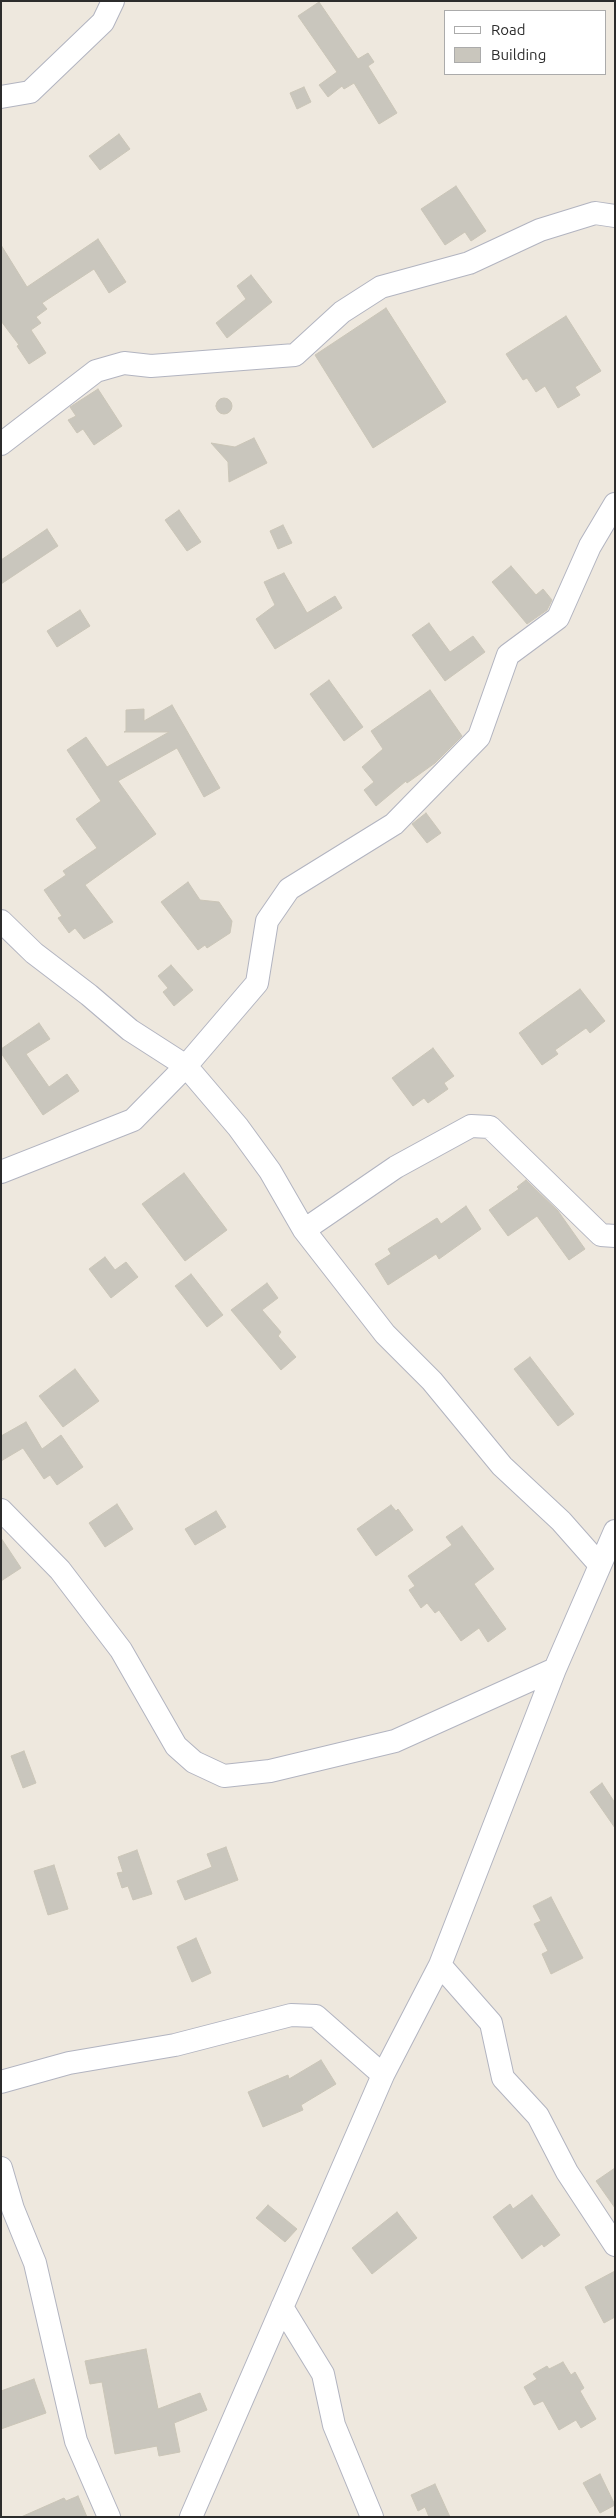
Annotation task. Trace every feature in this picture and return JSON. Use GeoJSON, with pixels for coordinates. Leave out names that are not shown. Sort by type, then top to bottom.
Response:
{"type":"FeatureCollection","features":[{"type":"Feature","properties":{"kind":"street"},"geometry":{"type":"LineString","coordinates":[[1,97],[30,92],[103,22],[113,1]]}},
{"type":"Feature","properties":{"kind":"street"},"geometry":{"type":"LineString","coordinates":[[1,444],[96,371],[124,363],[151,366],[295,355],[342,312],[381,287],[469,263],[540,230],[595,213],[615,216]]}},
{"type":"Feature","properties":{"kind":"street"},"geometry":{"type":"LineString","coordinates":[[1,1172],[133,1120],[186,1066],[257,983],[267,922],[289,889],[394,824],[479,737],[508,655],[558,618],[590,546],[615,504]]}},
{"type":"Feature","properties":{"kind":"street"},"geometry":{"type":"LineString","coordinates":[[1,921],[34,954],[89,995],[130,1030],[186,1066],[238,1127],[270,1171],[304,1230],[385,1334],[432,1382],[502,1466],[560,1521],[599,1564]]}},
{"type":"Feature","properties":{"kind":"street"},"geometry":{"type":"LineString","coordinates":[[304,1230],[396,1167],[471,1126],[490,1128],[601,1235],[615,1236]]}},
{"type":"Feature","properties":{"kind":"street"},"geometry":{"type":"LineString","coordinates":[[1,1510],[60,1570],[121,1650],[176,1746],[194,1762],[224,1776],[270,1771],[395,1741],[555,1669]]}},
{"type":"Feature","properties":{"kind":"street"},"geometry":{"type":"LineString","coordinates":[[191,2517],[383,2075],[440,1965],[555,1669],[599,1564],[615,1532]]}},
{"type":"Feature","properties":{"kind":"street"},"geometry":{"type":"LineString","coordinates":[[440,1965],[491,2023],[503,2078],[538,2116],[567,2172],[615,2245]]}},
{"type":"Feature","properties":{"kind":"street"},"geometry":{"type":"LineString","coordinates":[[1,2082],[68,2063],[175,2045],[290,2015],[316,2016],[383,2075]]}},
{"type":"Feature","properties":{"kind":"street"},"geometry":{"type":"LineString","coordinates":[[1,2168],[13,2209],[35,2263],[76,2441],[109,2517]]}},
{"type":"Feature","properties":{"kind":"street"},"geometry":{"type":"LineString","coordinates":[[282,2307],[323,2374],[334,2425],[372,2517]]}},
{"type":"Feature","properties":{"kind":"building"},"geometry":{"type":"Polygon","coordinates":[[[319,2],[358,59],[368,53],[374,62],[368,66],[397,113],[379,124],[354,83],[344,89],[342,86],[328,97],[319,85],[337,72],[298,16],[319,2]]]}},
{"type":"Feature","properties":{"kind":"building"},"geometry":{"type":"Polygon","coordinates":[[[304,87],[311,102],[297,109],[290,93],[304,87]]]}},
{"type":"Feature","properties":{"kind":"building"},"geometry":{"type":"Polygon","coordinates":[[[119,134],[130,149],[100,170],[89,156],[119,134]]]}},
{"type":"Feature","properties":{"kind":"building"},"geometry":{"type":"Polygon","coordinates":[[[456,186],[486,231],[471,241],[465,232],[445,245],[421,209],[456,186]]]}},
{"type":"Feature","properties":{"kind":"building"},"geometry":{"type":"Polygon","coordinates":[[[98,239],[126,282],[109,293],[94,269],[42,303],[47,309],[36,317],[41,323],[31,330],[46,353],[29,364],[17,346],[19,345],[1,321],[1,245],[27,287],[98,239]]]}},
{"type":"Feature","properties":{"kind":"building"},"geometry":{"type":"Polygon","coordinates":[[[251,275],[272,302],[227,338],[216,323],[246,299],[237,286],[251,275]]]}},
{"type":"Feature","properties":{"kind":"building"},"geometry":{"type":"Polygon","coordinates":[[[386,308],[446,402],[373,448],[315,355],[386,308]]]}},
{"type":"Feature","properties":{"kind":"building"},"geometry":{"type":"Polygon","coordinates":[[[566,316],[601,371],[575,387],[580,395],[558,408],[545,386],[536,392],[527,378],[523,380],[506,354],[566,316]]]}},
{"type":"Feature","properties":{"kind":"building"},"geometry":{"type":"Polygon","coordinates":[[[98,389],[122,426],[94,445],[83,429],[77,433],[68,420],[76,416],[70,407],[98,389]]]}},
{"type":"Feature","properties":{"kind":"building"},"geometry":{"type":"Polygon","coordinates":[[[224,398],[232,406],[224,414],[216,406],[224,398]]]}},
{"type":"Feature","properties":{"kind":"building"},"geometry":{"type":"Polygon","coordinates":[[[254,438],[267,463],[229,482],[228,462],[211,443],[235,447],[254,438]]]}},
{"type":"Feature","properties":{"kind":"building"},"geometry":{"type":"Polygon","coordinates":[[[179,510],[201,542],[187,551],[165,520],[179,510]]]}},
{"type":"Feature","properties":{"kind":"building"},"geometry":{"type":"Polygon","coordinates":[[[283,525],[292,543],[278,549],[270,531],[283,525]]]}},
{"type":"Feature","properties":{"kind":"building"},"geometry":{"type":"Polygon","coordinates":[[[47,529],[58,546],[1,584],[1,560],[47,529]]]}},
{"type":"Feature","properties":{"kind":"building"},"geometry":{"type":"Polygon","coordinates":[[[511,566],[536,595],[543,589],[552,600],[547,610],[527,624],[492,582],[511,566]]]}},
{"type":"Feature","properties":{"kind":"building"},"geometry":{"type":"Polygon","coordinates":[[[284,573],[307,613],[335,596],[342,608],[275,649],[256,619],[275,605],[264,582],[284,573]]]}},
{"type":"Feature","properties":{"kind":"building"},"geometry":{"type":"Polygon","coordinates":[[[80,610],[90,626],[57,647],[47,631],[80,610]]]}},
{"type":"Feature","properties":{"kind":"building"},"geometry":{"type":"Polygon","coordinates":[[[429,623],[450,652],[473,636],[485,652],[445,681],[412,635],[429,623]]]}},
{"type":"Feature","properties":{"kind":"building"},"geometry":{"type":"Polygon","coordinates":[[[329,680],[363,727],[344,741],[310,694],[329,680]]]}},
{"type":"Feature","properties":{"kind":"building"},"geometry":{"type":"Polygon","coordinates":[[[430,690],[462,736],[435,763],[407,783],[406,781],[376,806],[364,790],[374,782],[362,767],[383,749],[371,731],[430,690]]]}},
{"type":"Feature","properties":{"kind":"building"},"geometry":{"type":"Polygon","coordinates":[[[172,705],[220,788],[204,797],[177,748],[118,781],[156,834],[85,885],[113,922],[84,939],[75,928],[69,933],[58,918],[62,916],[44,890],[66,875],[63,871],[97,848],[76,819],[101,801],[67,750],[86,737],[107,767],[169,732],[124,732],[126,731],[126,710],[144,709],[144,721],[172,705]]]}},
{"type":"Feature","properties":{"kind":"building"},"geometry":{"type":"Polygon","coordinates":[[[426,813],[441,833],[427,843],[412,824],[426,813]]]}},
{"type":"Feature","properties":{"kind":"building"},"geometry":{"type":"Polygon","coordinates":[[[188,882],[200,900],[219,902],[232,921],[230,933],[207,948],[205,945],[198,950],[161,902],[188,882]]]}},
{"type":"Feature","properties":{"kind":"building"},"geometry":{"type":"Polygon","coordinates":[[[171,965],[193,990],[174,1006],[163,992],[168,988],[158,976],[171,965]]]}},
{"type":"Feature","properties":{"kind":"building"},"geometry":{"type":"Polygon","coordinates":[[[580,989],[605,1021],[590,1033],[586,1028],[555,1050],[558,1054],[542,1065],[519,1033],[580,989]]]}},
{"type":"Feature","properties":{"kind":"building"},"geometry":{"type":"Polygon","coordinates":[[[39,1023],[50,1039],[26,1054],[49,1087],[67,1074],[79,1091],[43,1115],[1,1053],[1,1049],[39,1023]]]}},
{"type":"Feature","properties":{"kind":"building"},"geometry":{"type":"Polygon","coordinates":[[[433,1048],[454,1076],[444,1083],[448,1089],[428,1103],[424,1098],[413,1106],[392,1078],[433,1048]]]}},
{"type":"Feature","properties":{"kind":"building"},"geometry":{"type":"Polygon","coordinates":[[[184,1173],[227,1230],[185,1261],[142,1204],[184,1173]]]}},
{"type":"Feature","properties":{"kind":"building"},"geometry":{"type":"Polygon","coordinates":[[[526,1180],[558,1211],[585,1249],[569,1260],[537,1216],[508,1236],[489,1210],[519,1189],[517,1187],[526,1180]]]}},
{"type":"Feature","properties":{"kind":"building"},"geometry":{"type":"Polygon","coordinates":[[[466,1206],[481,1229],[439,1259],[436,1254],[388,1285],[375,1264],[391,1254],[388,1249],[437,1218],[441,1224],[466,1206]]]}},
{"type":"Feature","properties":{"kind":"building"},"geometry":{"type":"Polygon","coordinates":[[[105,1257],[115,1270],[126,1262],[138,1277],[111,1298],[89,1269],[105,1257]]]}},
{"type":"Feature","properties":{"kind":"building"},"geometry":{"type":"Polygon","coordinates":[[[191,1274],[223,1315],[207,1327],[175,1286],[191,1274]]]}},
{"type":"Feature","properties":{"kind":"building"},"geometry":{"type":"Polygon","coordinates":[[[267,1283],[278,1298],[262,1310],[281,1332],[278,1336],[296,1357],[281,1370],[231,1310],[267,1283]]]}},
{"type":"Feature","properties":{"kind":"building"},"geometry":{"type":"Polygon","coordinates":[[[530,1357],[574,1414],[558,1426],[514,1369],[530,1357]]]}},
{"type":"Feature","properties":{"kind":"building"},"geometry":{"type":"Polygon","coordinates":[[[75,1369],[99,1401],[63,1427],[39,1396],[75,1369]]]}},
{"type":"Feature","properties":{"kind":"building"},"geometry":{"type":"Polygon","coordinates":[[[26,1422],[42,1449],[61,1435],[83,1467],[57,1485],[50,1475],[44,1479],[23,1448],[1,1461],[1,1436],[26,1422]]]}},
{"type":"Feature","properties":{"kind":"building"},"geometry":{"type":"Polygon","coordinates":[[[117,1504],[133,1529],[105,1547],[89,1523],[117,1504]]]}},
{"type":"Feature","properties":{"kind":"building"},"geometry":{"type":"Polygon","coordinates":[[[391,1505],[396,1511],[398,1509],[413,1530],[376,1556],[357,1529],[391,1505]]]}},
{"type":"Feature","properties":{"kind":"building"},"geometry":{"type":"Polygon","coordinates":[[[216,1511],[226,1527],[195,1545],[185,1529],[216,1511]]]}},
{"type":"Feature","properties":{"kind":"building"},"geometry":{"type":"Polygon","coordinates":[[[462,1526],[494,1569],[474,1584],[506,1629],[488,1642],[479,1628],[461,1641],[439,1610],[435,1613],[427,1603],[421,1608],[409,1590],[415,1586],[408,1576],[452,1545],[446,1537],[462,1526]]]}},
{"type":"Feature","properties":{"kind":"building"},"geometry":{"type":"Polygon","coordinates":[[[1,1538],[21,1568],[1,1581],[1,1538]]]}},
{"type":"Feature","properties":{"kind":"building"},"geometry":{"type":"Polygon","coordinates":[[[24,1751],[36,1783],[23,1788],[11,1756],[24,1751]]]}},
{"type":"Feature","properties":{"kind":"building"},"geometry":{"type":"Polygon","coordinates":[[[602,1783],[615,1803],[615,1828],[590,1792],[602,1783]]]}},
{"type":"Feature","properties":{"kind":"building"},"geometry":{"type":"Polygon","coordinates":[[[226,1847],[238,1880],[185,1900],[177,1881],[212,1867],[207,1854],[226,1847]]]}},
{"type":"Feature","properties":{"kind":"building"},"geometry":{"type":"Polygon","coordinates":[[[137,1850],[152,1894],[133,1900],[128,1886],[122,1888],[117,1873],[123,1872],[118,1857],[137,1850]]]}},
{"type":"Feature","properties":{"kind":"building"},"geometry":{"type":"Polygon","coordinates":[[[54,1865],[68,1909],[48,1915],[34,1871],[54,1865]]]}},
{"type":"Feature","properties":{"kind":"building"},"geometry":{"type":"Polygon","coordinates":[[[551,1897],[583,1958],[551,1974],[542,1954],[548,1951],[534,1924],[541,1921],[533,1906],[551,1897]]]}},
{"type":"Feature","properties":{"kind":"building"},"geometry":{"type":"Polygon","coordinates":[[[196,1938],[211,1973],[192,1982],[177,1947],[196,1938]]]}},
{"type":"Feature","properties":{"kind":"building"},"geometry":{"type":"Polygon","coordinates":[[[321,2060],[336,2084],[301,2105],[303,2110],[263,2127],[248,2092],[288,2075],[289,2079],[321,2060]]]}},
{"type":"Feature","properties":{"kind":"building"},"geometry":{"type":"Polygon","coordinates":[[[615,2168],[615,2208],[596,2181],[615,2168]]]}},
{"type":"Feature","properties":{"kind":"building"},"geometry":{"type":"Polygon","coordinates":[[[532,2195],[560,2235],[544,2247],[542,2244],[522,2259],[493,2217],[510,2204],[513,2209],[532,2195]]]}},
{"type":"Feature","properties":{"kind":"building"},"geometry":{"type":"Polygon","coordinates":[[[268,2205],[297,2229],[285,2242],[256,2218],[268,2205]]]}},
{"type":"Feature","properties":{"kind":"building"},"geometry":{"type":"Polygon","coordinates":[[[397,2212],[417,2238],[372,2274],[352,2248],[397,2212]]]}},
{"type":"Feature","properties":{"kind":"building"},"geometry":{"type":"Polygon","coordinates":[[[615,2271],[615,2317],[604,2323],[585,2287],[615,2271]]]}},
{"type":"Feature","properties":{"kind":"building"},"geometry":{"type":"Polygon","coordinates":[[[146,2349],[158,2409],[200,2393],[207,2410],[174,2423],[180,2452],[159,2456],[157,2446],[115,2454],[102,2382],[90,2384],[85,2361],[146,2349]]]}},
{"type":"Feature","properties":{"kind":"building"},"geometry":{"type":"Polygon","coordinates":[[[563,2362],[571,2375],[575,2372],[584,2388],[580,2391],[596,2419],[581,2428],[576,2420],[559,2430],[543,2401],[534,2405],[524,2387],[537,2379],[533,2374],[547,2366],[549,2369],[563,2362]]]}},
{"type":"Feature","properties":{"kind":"building"},"geometry":{"type":"Polygon","coordinates":[[[34,2379],[46,2413],[1,2429],[1,2391],[34,2379]]]}},
{"type":"Feature","properties":{"kind":"building"},"geometry":{"type":"Polygon","coordinates":[[[600,2474],[615,2505],[600,2513],[583,2483],[600,2474]]]}},
{"type":"Feature","properties":{"kind":"building"},"geometry":{"type":"Polygon","coordinates":[[[435,2484],[450,2517],[429,2517],[425,2507],[418,2511],[411,2495],[435,2484]]]}},
{"type":"Feature","properties":{"kind":"building"},"geometry":{"type":"Polygon","coordinates":[[[78,2496],[87,2517],[21,2517],[64,2498],[66,2501],[78,2496]]]}}]}
